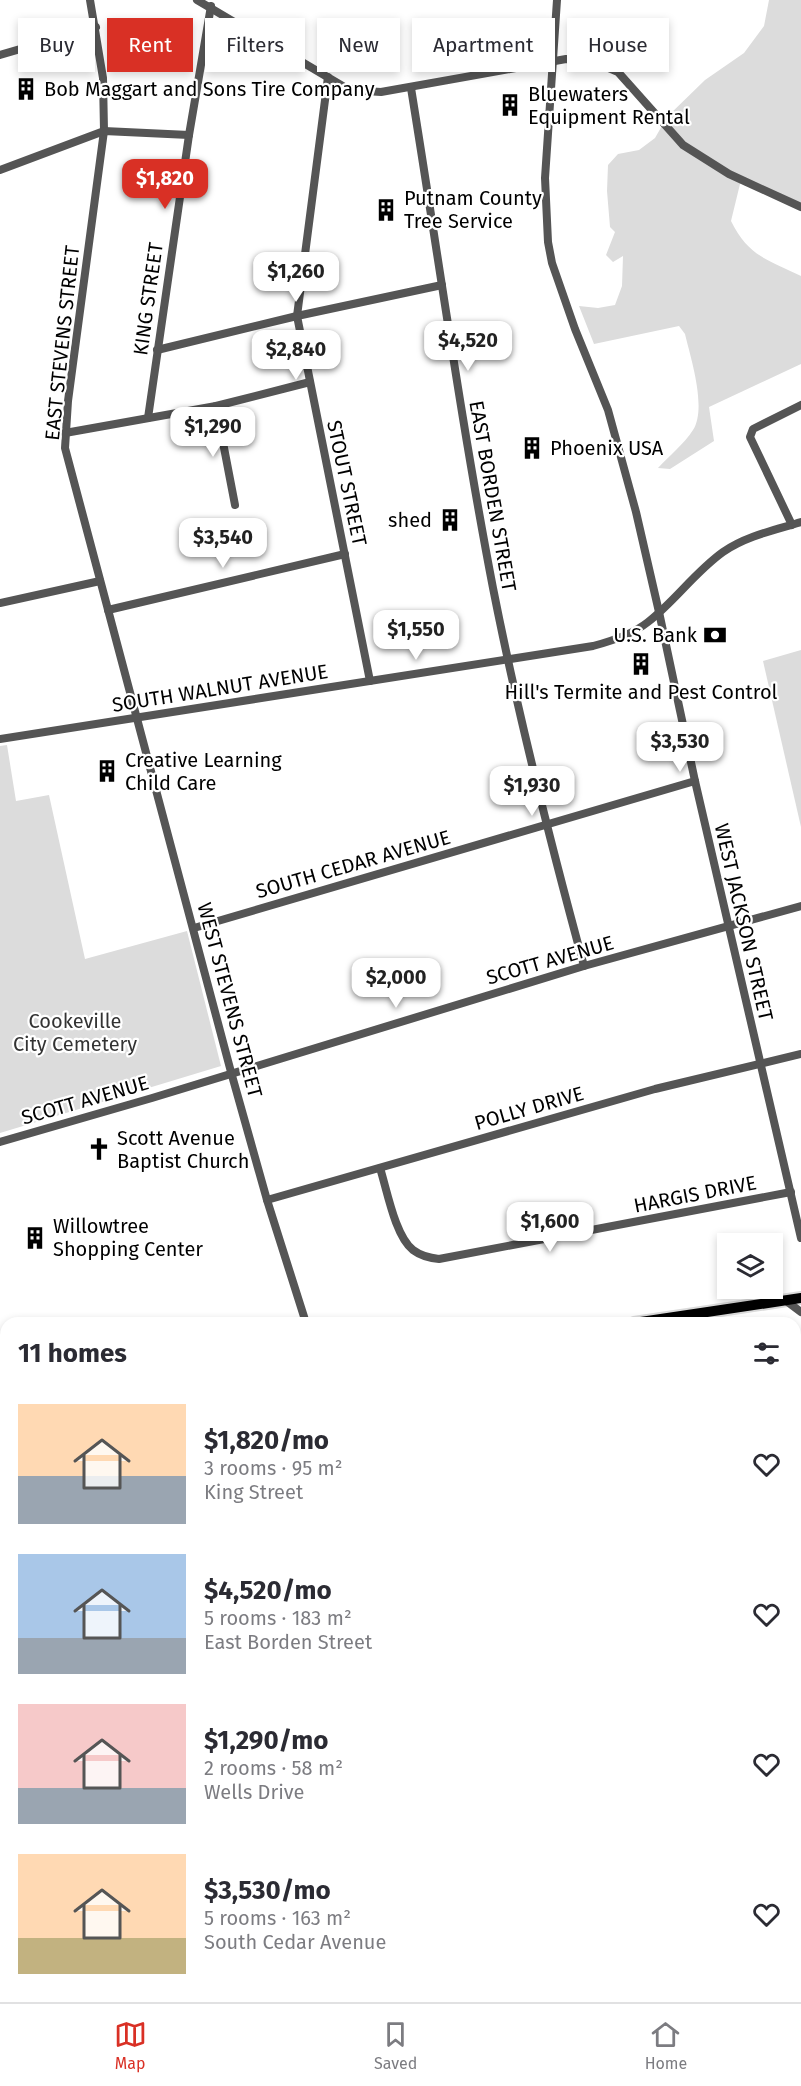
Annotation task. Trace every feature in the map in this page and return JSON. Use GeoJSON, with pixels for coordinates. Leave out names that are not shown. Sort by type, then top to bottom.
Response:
{"type":"FeatureCollection","features":[{"type":"Feature","properties":{"kind":"main road"},"geometry":{"type":"LineString","coordinates":[[673,1317],[801,1298]]}},
{"type":"Feature","properties":{"kind":"street","name":"EAST STEVENS STREET"},"geometry":{"type":"LineString","coordinates":[[90,0],[103,78],[104,131],[65,433],[68,463],[138,718]]}},
{"type":"Feature","properties":{"kind":"street"},"geometry":{"type":"LineString","coordinates":[[197,0],[211,6],[346,88],[365,92],[411,88],[498,72]]}},
{"type":"Feature","properties":{"kind":"street","name":"WEST JACKSON STREET"},"geometry":{"type":"LineString","coordinates":[[555,21],[556,0]]}},
{"type":"Feature","properties":{"kind":"street","name":"KING STREET"},"geometry":{"type":"LineString","coordinates":[[147,418],[189,135],[211,6]]}},
{"type":"Feature","properties":{"kind":"street"},"geometry":{"type":"LineString","coordinates":[[0,55],[96,27]]}},
{"type":"Feature","properties":{"kind":"street"},"geometry":{"type":"LineString","coordinates":[[555,62],[566,59],[590,60],[618,72],[683,145],[729,174],[801,207]]}},
{"type":"Feature","properties":{"kind":"street","name":"WEST JACKSON STREET"},"geometry":{"type":"LineString","coordinates":[[552,72],[545,178],[548,242],[559,283],[608,410],[636,512],[695,781],[801,1238]]}},
{"type":"Feature","properties":{"kind":"street","name":"STOUT STREET"},"geometry":{"type":"LineString","coordinates":[[328,77],[297,316],[369,681]]}},
{"type":"Feature","properties":{"kind":"street","name":"EAST BORDEN STREET"},"geometry":{"type":"LineString","coordinates":[[411,88],[464,432],[508,660],[584,966]]}},
{"type":"Feature","properties":{"kind":"street"},"geometry":{"type":"LineString","coordinates":[[0,170],[104,131],[189,135]]}},
{"type":"Feature","properties":{"kind":"street"},"geometry":{"type":"LineString","coordinates":[[157,350],[297,316],[442,285]]}},
{"type":"Feature","properties":{"kind":"street"},"geometry":{"type":"LineString","coordinates":[[65,433],[216,406],[310,382]]}},
{"type":"Feature","properties":{"kind":"street"},"geometry":{"type":"LineString","coordinates":[[797,524],[750,437],[753,429],[801,405]]}},
{"type":"Feature","properties":{"kind":"street"},"geometry":{"type":"LineString","coordinates":[[216,406],[236,505]]}},
{"type":"Feature","properties":{"kind":"street","name":"SOUTH WALNUT AVENUE"},"geometry":{"type":"LineString","coordinates":[[0,739],[565,652],[609,641],[646,623],[725,551],[762,534],[797,524]]}},
{"type":"Feature","properties":{"kind":"street"},"geometry":{"type":"LineString","coordinates":[[108,610],[345,554]]}},
{"type":"Feature","properties":{"kind":"street"},"geometry":{"type":"LineString","coordinates":[[0,603],[100,581]]}},
{"type":"Feature","properties":{"kind":"street","name":"WEST STEVENS STREET"},"geometry":{"type":"LineString","coordinates":[[138,718],[231,1072],[267,1200],[304,1317]]}},
{"type":"Feature","properties":{"kind":"street","name":"SOUTH CEDAR AVENUE"},"geometry":{"type":"LineString","coordinates":[[194,928],[695,781]]}},
{"type":"Feature","properties":{"kind":"street","name":"SCOTT AVENUE"},"geometry":{"type":"LineString","coordinates":[[0,1142],[584,966],[801,906]]}},
{"type":"Feature","properties":{"kind":"street","name":"POLLY DRIVE"},"geometry":{"type":"LineString","coordinates":[[267,1200],[656,1089],[801,1054]]}},
{"type":"Feature","properties":{"kind":"street","name":"HARGIS DRIVE"},"geometry":{"type":"LineString","coordinates":[[380,1168],[398,1228],[405,1240],[411,1249],[426,1257],[439,1260],[791,1192]]}},
{"type":"Feature","properties":{"kind":"street"},"geometry":{"type":"LineString","coordinates":[[785,1300],[801,1312]]}},
{"type":"Feature","properties":{"kind":"green space"},"geometry":{"type":"Polygon","coordinates":[[[769,0],[801,0],[801,207],[743,180],[731,221],[752,250],[801,276],[801,364],[709,407],[714,441],[670,469],[658,468],[681,445],[697,421],[698,397],[685,334],[679,326],[594,344],[579,306],[598,308],[615,305],[622,286],[623,256],[613,262],[606,255],[615,232],[610,227],[607,191],[608,165],[618,154],[639,150],[655,138],[667,117],[705,80],[744,53],[764,26],[769,0]]]}},
{"type":"Feature","properties":{"kind":"green space"},"geometry":{"type":"Polygon","coordinates":[[[801,650],[801,827],[763,661],[801,650]]]}},
{"type":"Feature","properties":{"kind":"green space","name":"Cookeville City Cemetery"},"geometry":{"type":"Polygon","coordinates":[[[7,745],[16,801],[49,795],[85,959],[187,931],[221,1066],[0,1133],[0,746],[7,745]]]}},
{"type":"Feature","properties":{"kind":"place","name":"Bob Maggart and Sons Tire Company"},"geometry":{"type":"Point","coordinates":[26,89]}},
{"type":"Feature","properties":{"kind":"place","name":"Bluewaters Equipment Rental"},"geometry":{"type":"Point","coordinates":[510,105]}},
{"type":"Feature","properties":{"kind":"place","name":"Putnam County Tree Service"},"geometry":{"type":"Point","coordinates":[386,210]}},
{"type":"Feature","properties":{"kind":"place","name":"Phoenix USA"},"geometry":{"type":"Point","coordinates":[532,448]}},
{"type":"Feature","properties":{"kind":"place","name":"shed"},"geometry":{"type":"Point","coordinates":[450,520]}},
{"type":"Feature","properties":{"kind":"place","name":"U.S. Bank"},"geometry":{"type":"Point","coordinates":[715,635]}},
{"type":"Feature","properties":{"kind":"place","name":"Hill's Termite and Pest Control"},"geometry":{"type":"Point","coordinates":[641,664]}},
{"type":"Feature","properties":{"kind":"place","name":"Creative Learning Child Care"},"geometry":{"type":"Point","coordinates":[107,771]}},
{"type":"Feature","properties":{"kind":"place","name":"Scott Avenue Baptist Church"},"geometry":{"type":"Point","coordinates":[99,1149]}},
{"type":"Feature","properties":{"kind":"place","name":"Willowtree Shopping Center"},"geometry":{"type":"Point","coordinates":[35,1238]}}]}
